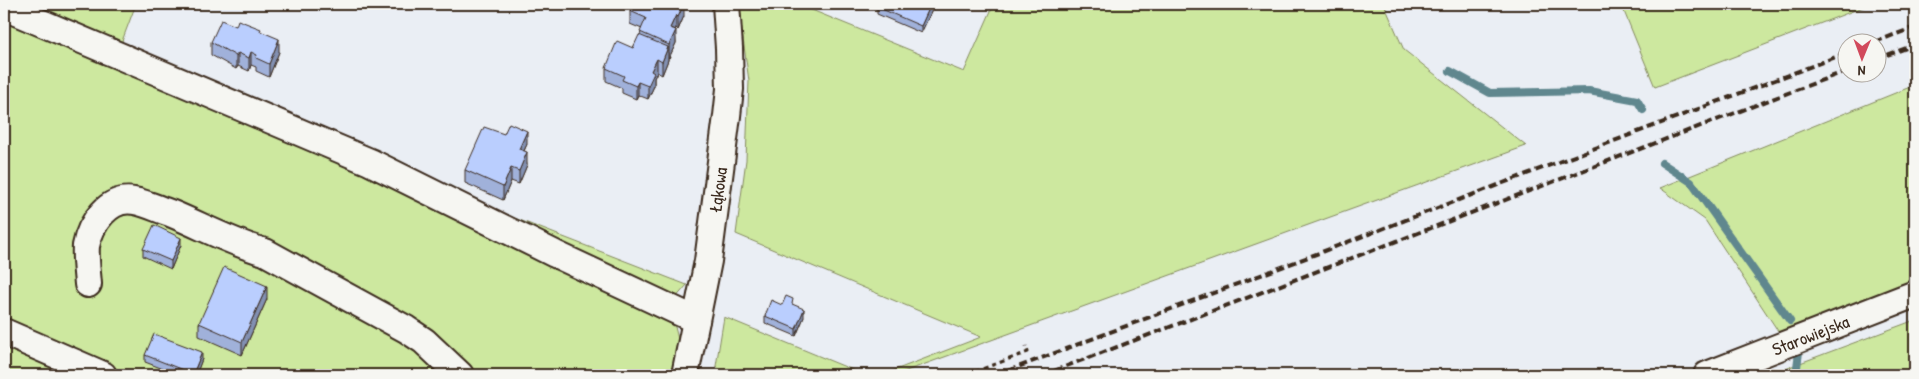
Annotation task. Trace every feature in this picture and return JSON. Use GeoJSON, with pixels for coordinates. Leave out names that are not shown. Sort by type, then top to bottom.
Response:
{"type":"FeatureCollection","features":[{"type":"Feature","properties":{"kind":"street","name":"Łąkowa"},"geometry":{"type":"LineString","coordinates":[[685,375],[708,261],[730,89],[726,4]]}},
{"type":"Feature","properties":{"kind":"street"},"geometry":{"type":"LineString","coordinates":[[4,7],[370,162],[555,254],[696,320]]}},
{"type":"Feature","properties":{"kind":"street"},"geometry":{"type":"LineString","coordinates":[[88,284],[86,246],[95,223],[104,211],[113,204],[133,200],[194,223],[246,247],[265,252],[406,329],[424,342],[460,375]]}},
{"type":"Feature","properties":{"kind":"street","name":"Starowiejska"},"geometry":{"type":"LineString","coordinates":[[1706,375],[1915,294]]}},
{"type":"Feature","properties":{"kind":"street"},"geometry":{"type":"LineString","coordinates":[[4,332],[103,375]]}},
{"type":"Feature","properties":{"kind":"path"},"geometry":{"type":"LineString","coordinates":[[966,375],[1028,352],[1026,346]]}},
{"type":"Feature","properties":{"kind":"green space"},"geometry":{"type":"Polygon","coordinates":[[[4,4],[136,4],[116,57],[473,202],[687,285],[660,316],[675,327],[680,347],[674,375],[4,375],[4,4]]]}},
{"type":"Feature","properties":{"kind":"green space"},"geometry":{"type":"Polygon","coordinates":[[[738,4],[797,4],[964,72],[994,4],[1384,4],[1404,50],[1526,146],[895,375],[882,375],[981,337],[736,234],[746,160],[749,81],[738,4]]]}},
{"type":"Feature","properties":{"kind":"green space"},"geometry":{"type":"Polygon","coordinates":[[[1621,4],[1871,4],[1655,87],[1621,4]]]}},
{"type":"Feature","properties":{"kind":"green space"},"geometry":{"type":"Polygon","coordinates":[[[1915,85],[1915,280],[1780,334],[1705,220],[1660,188],[1915,85]]]}},
{"type":"Feature","properties":{"kind":"green space"},"geometry":{"type":"Polygon","coordinates":[[[724,317],[865,375],[722,375],[716,366],[724,317]]]}},
{"type":"Feature","properties":{"kind":"green space"},"geometry":{"type":"Polygon","coordinates":[[[1915,320],[1915,375],[1768,375],[1915,320]]]}},
{"type":"Feature","properties":{"kind":"building"},"geometry":{"type":"Polygon","coordinates":[[[633,4],[684,4],[670,28],[676,30],[669,45],[640,32],[646,18],[630,11],[633,4]]]}},
{"type":"Feature","properties":{"kind":"building"},"geometry":{"type":"Polygon","coordinates":[[[878,4],[931,4],[921,26],[877,7],[878,4]]]}},
{"type":"Feature","properties":{"kind":"building"},"geometry":{"type":"Polygon","coordinates":[[[221,20],[236,26],[238,20],[261,29],[260,31],[279,39],[269,64],[256,58],[257,55],[251,52],[249,58],[238,53],[236,56],[211,42],[221,20]]]}},
{"type":"Feature","properties":{"kind":"building"},"geometry":{"type":"Polygon","coordinates":[[[639,35],[668,47],[662,62],[657,59],[651,71],[654,73],[648,86],[638,82],[636,86],[622,80],[624,76],[606,68],[617,41],[633,48],[639,35]]]}},
{"type":"Feature","properties":{"kind":"building"},"geometry":{"type":"Polygon","coordinates":[[[509,123],[527,131],[519,149],[527,152],[519,171],[511,168],[503,187],[465,170],[484,127],[504,134],[509,123]]]}},
{"type":"Feature","properties":{"kind":"building"},"geometry":{"type":"Polygon","coordinates":[[[154,225],[181,238],[171,261],[143,249],[154,225]]]}},
{"type":"Feature","properties":{"kind":"building"},"geometry":{"type":"Polygon","coordinates":[[[224,267],[267,286],[242,342],[199,323],[224,267]]]}},
{"type":"Feature","properties":{"kind":"building"},"geometry":{"type":"Polygon","coordinates":[[[786,296],[793,299],[792,304],[804,309],[796,329],[765,316],[771,300],[782,305],[786,296]]]}},
{"type":"Feature","properties":{"kind":"building"},"geometry":{"type":"Polygon","coordinates":[[[154,334],[202,352],[193,374],[145,355],[154,334]]]}},
{"type":"Feature","properties":{"kind":"waterway"},"geometry":{"type":"LineString","coordinates":[[1450,71],[1490,93],[1589,91],[1637,100],[1643,110]]}},
{"type":"Feature","properties":{"kind":"waterway"},"geometry":{"type":"LineString","coordinates":[[1662,163],[1691,182],[1790,321]]}},
{"type":"Feature","properties":{"kind":"waterway"},"geometry":{"type":"LineString","coordinates":[[1796,375],[1799,352]]}},
{"type":"Feature","properties":{"kind":"railway"},"geometry":{"type":"LineString","coordinates":[[1886,38],[1915,27]]}},
{"type":"Feature","properties":{"kind":"railway"},"geometry":{"type":"LineString","coordinates":[[1886,55],[1915,45]]}},
{"type":"Feature","properties":{"kind":"railway"},"geometry":{"type":"LineString","coordinates":[[997,375],[1836,57]]}},
{"type":"Feature","properties":{"kind":"railway"},"geometry":{"type":"LineString","coordinates":[[1043,375],[1836,75]]}}]}
